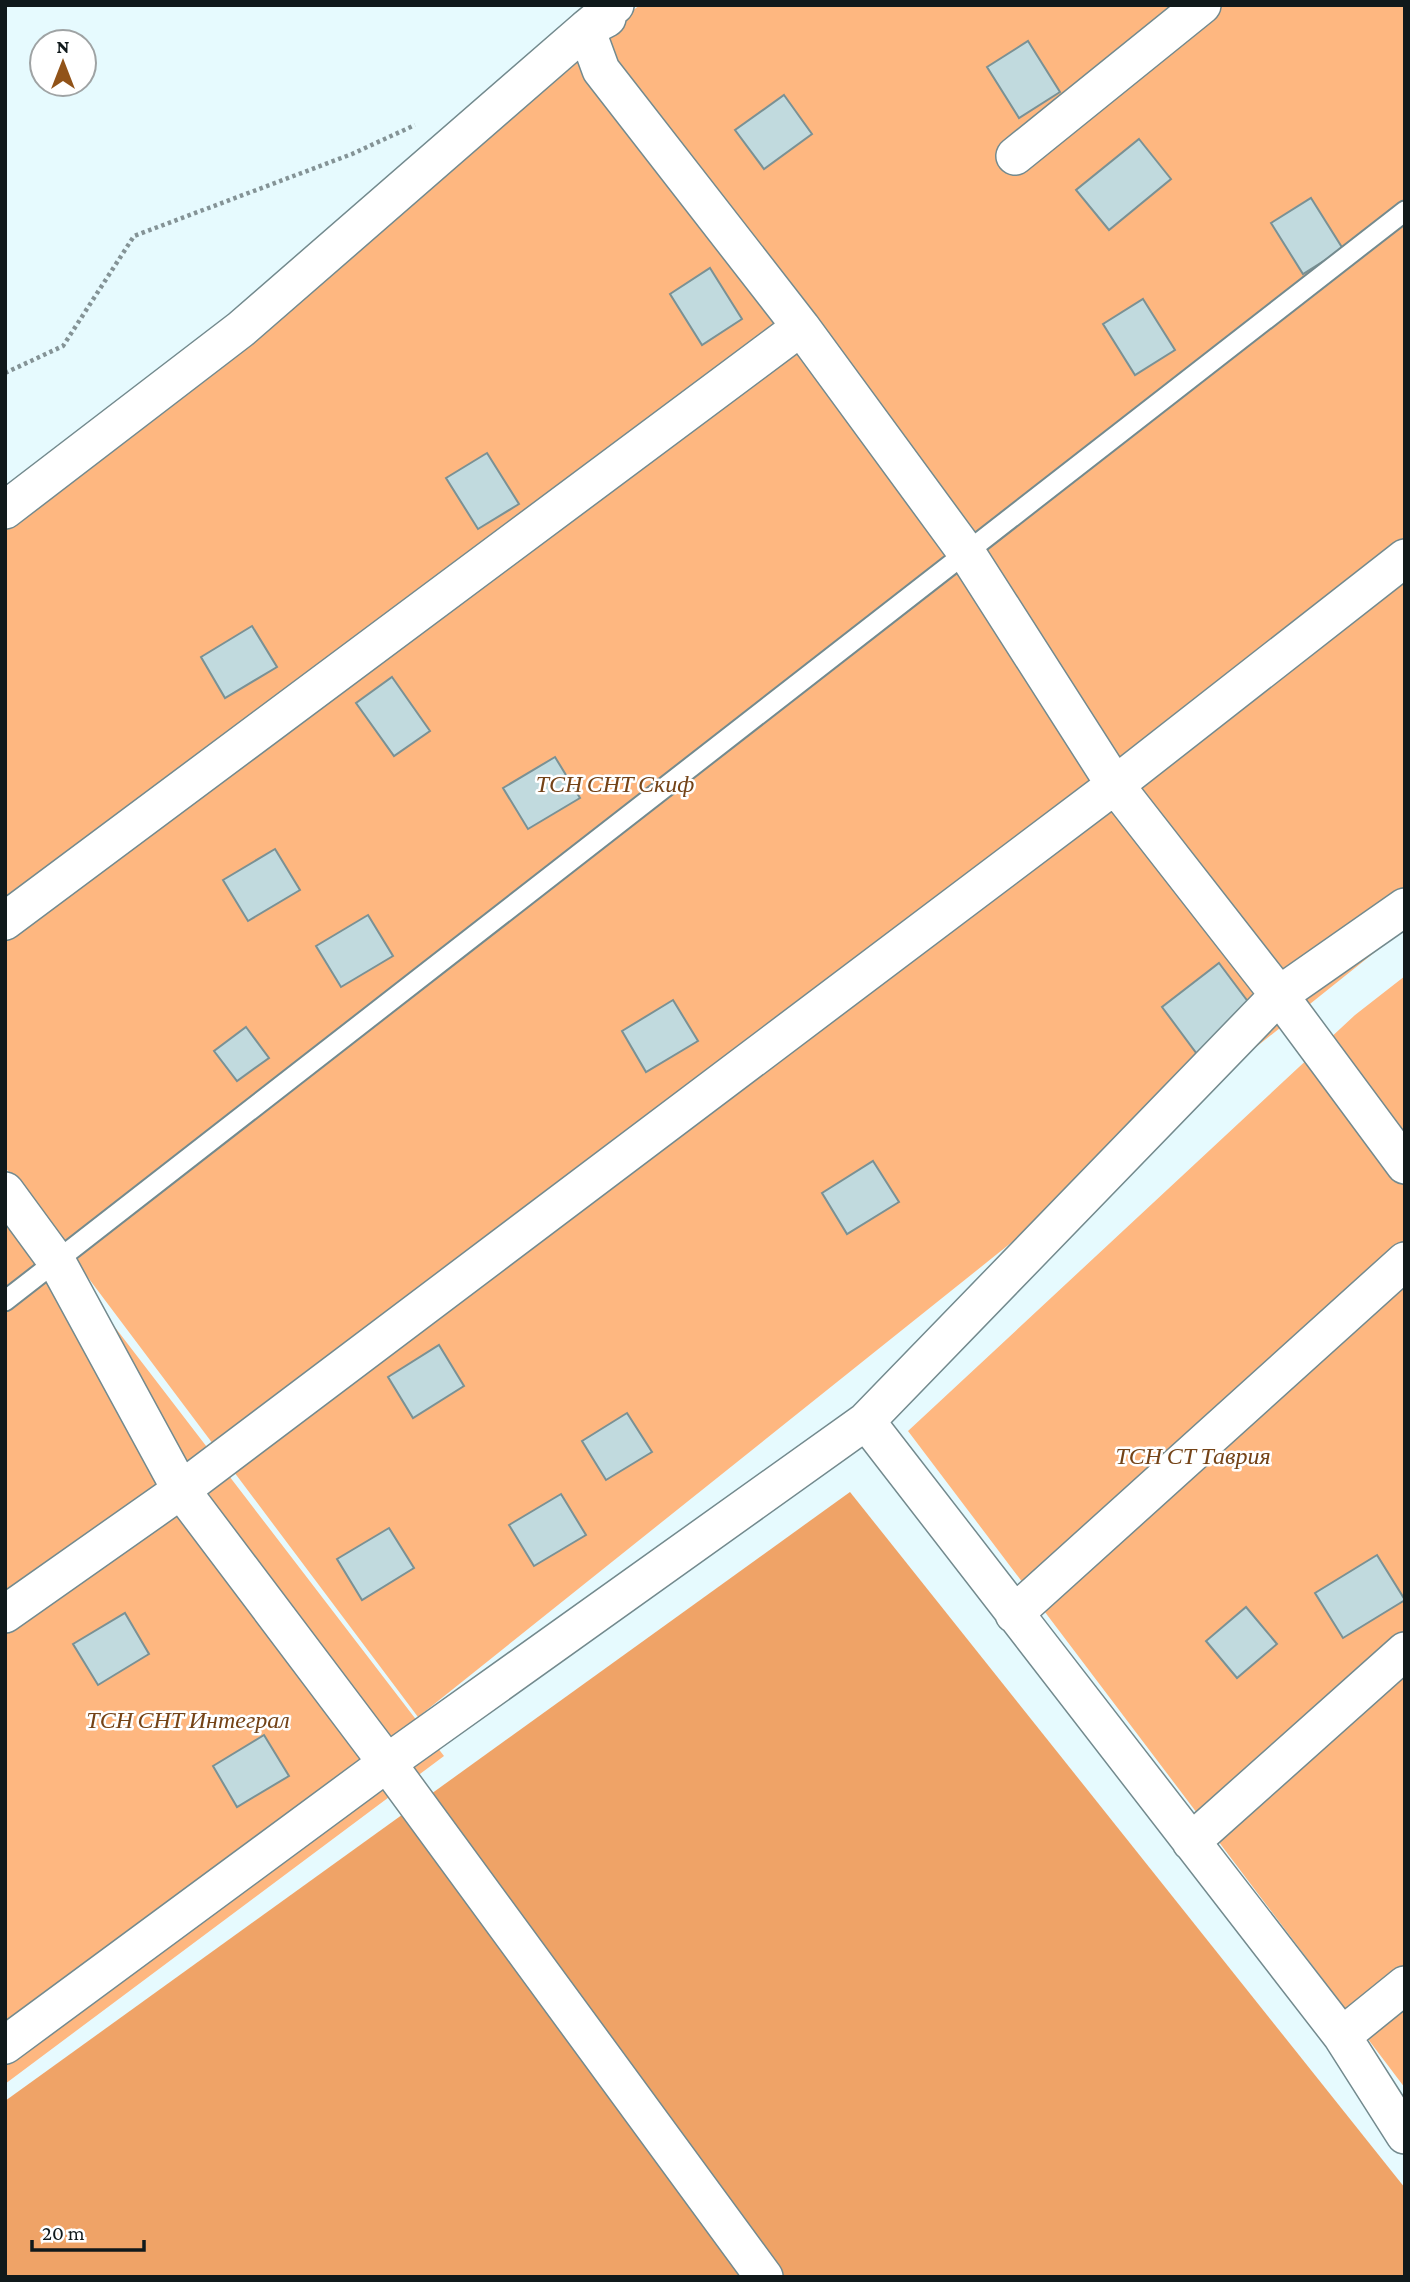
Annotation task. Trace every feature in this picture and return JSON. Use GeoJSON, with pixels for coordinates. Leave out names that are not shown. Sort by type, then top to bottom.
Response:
{"type":"FeatureCollection","features":[{"type":"Feature","properties":{"kind":"street"},"geometry":{"type":"LineString","coordinates":[[5,510],[242,329],[615,5]]}},
{"type":"Feature","properties":{"kind":"street"},"geometry":{"type":"LineString","coordinates":[[586,29],[629,5]]}},
{"type":"Feature","properties":{"kind":"street"},"geometry":{"type":"LineString","coordinates":[[1014,156],[1202,5]]}},
{"type":"Feature","properties":{"kind":"street"},"geometry":{"type":"LineString","coordinates":[[586,29],[601,70],[801,327],[966,552],[1115,785],[1279,995],[1405,1165]]}},
{"type":"Feature","properties":{"kind":"street"},"geometry":{"type":"LineString","coordinates":[[5,921],[801,327]]}},
{"type":"Feature","properties":{"kind":"street"},"geometry":{"type":"LineString","coordinates":[[5,1614],[181,1490],[1115,785],[1405,558]]}},
{"type":"Feature","properties":{"kind":"street"},"geometry":{"type":"LineString","coordinates":[[5,2045],[387,1763],[866,1421],[1279,995],[1405,907]]}},
{"type":"Feature","properties":{"kind":"street"},"geometry":{"type":"LineString","coordinates":[[5,1191],[57,1262],[181,1490],[387,1763],[764,2277]]}},
{"type":"Feature","properties":{"kind":"street"},"geometry":{"type":"LineString","coordinates":[[1014,1614],[1405,1261]]}},
{"type":"Feature","properties":{"kind":"street"},"geometry":{"type":"LineString","coordinates":[[866,1421],[1342,2036],[1405,2135]]}},
{"type":"Feature","properties":{"kind":"street"},"geometry":{"type":"LineString","coordinates":[[1191,1842],[1405,1651]]}},
{"type":"Feature","properties":{"kind":"street"},"geometry":{"type":"LineString","coordinates":[[1342,2036],[1405,1985]]}},
{"type":"Feature","properties":{"kind":"lane"},"geometry":{"type":"LineString","coordinates":[[5,1301],[1405,211]]}},
{"type":"Feature","properties":{"kind":"path"},"geometry":{"type":"LineString","coordinates":[[5,373],[63,346],[134,236],[352,154],[423,122]]}},
{"type":"Feature","properties":{"kind":"green space","name":"ТСН СНТ Скиф"},"geometry":{"type":"Polygon","coordinates":[[[640,5],[1405,5],[1405,928],[418,1717],[5,1167],[5,486],[640,5]]]}},
{"type":"Feature","properties":{"kind":"green space","name":"ТСН СТ Таврия"},"geometry":{"type":"Polygon","coordinates":[[[1405,976],[1405,2088],[908,1431],[1355,1015],[1405,976]]]}},
{"type":"Feature","properties":{"kind":"green space","name":"ТСН СНТ Интеграл"},"geometry":{"type":"Polygon","coordinates":[[[5,1184],[444,1756],[5,2084],[5,1184]]]}},
{"type":"Feature","properties":{"kind":"shaded area"},"geometry":{"type":"Polygon","coordinates":[[[850,1492],[1405,2188],[1405,2277],[5,2277],[5,2101],[850,1492]]]}},
{"type":"Feature","properties":{"kind":"building"},"geometry":{"type":"Polygon","coordinates":[[[1028,41],[1060,92],[1019,118],[987,67],[1028,41]]]}},
{"type":"Feature","properties":{"kind":"building"},"geometry":{"type":"Polygon","coordinates":[[[784,95],[812,134],[764,169],[735,130],[784,95]]]}},
{"type":"Feature","properties":{"kind":"building"},"geometry":{"type":"Polygon","coordinates":[[[1139,139],[1171,179],[1109,230],[1076,190],[1139,139]]]}},
{"type":"Feature","properties":{"kind":"building"},"geometry":{"type":"Polygon","coordinates":[[[1311,198],[1343,249],[1303,274],[1271,223],[1311,198]]]}},
{"type":"Feature","properties":{"kind":"building"},"geometry":{"type":"Polygon","coordinates":[[[710,268],[742,319],[702,345],[670,294],[710,268]]]}},
{"type":"Feature","properties":{"kind":"building"},"geometry":{"type":"Polygon","coordinates":[[[1143,299],[1175,350],[1135,375],[1103,324],[1143,299]]]}},
{"type":"Feature","properties":{"kind":"building"},"geometry":{"type":"Polygon","coordinates":[[[487,453],[519,504],[478,529],[446,478],[487,453]]]}},
{"type":"Feature","properties":{"kind":"building"},"geometry":{"type":"Polygon","coordinates":[[[252,626],[277,667],[225,698],[201,657],[252,626]]]}},
{"type":"Feature","properties":{"kind":"building"},"geometry":{"type":"Polygon","coordinates":[[[392,677],[430,731],[394,756],[356,703],[392,677]]]}},
{"type":"Feature","properties":{"kind":"building"},"geometry":{"type":"Polygon","coordinates":[[[555,757],[580,798],[528,829],[503,788],[555,757]]]}},
{"type":"Feature","properties":{"kind":"building"},"geometry":{"type":"Polygon","coordinates":[[[275,849],[300,890],[248,921],[223,880],[275,849]]]}},
{"type":"Feature","properties":{"kind":"building"},"geometry":{"type":"Polygon","coordinates":[[[368,915],[393,956],[341,987],[316,946],[368,915]]]}},
{"type":"Feature","properties":{"kind":"building"},"geometry":{"type":"Polygon","coordinates":[[[1219,963],[1255,1011],[1197,1054],[1162,1007],[1219,963]]]}},
{"type":"Feature","properties":{"kind":"building"},"geometry":{"type":"Polygon","coordinates":[[[673,1000],[698,1041],[646,1072],[622,1031],[673,1000]]]}},
{"type":"Feature","properties":{"kind":"building"},"geometry":{"type":"Polygon","coordinates":[[[246,1027],[269,1058],[237,1081],[214,1051],[246,1027]]]}},
{"type":"Feature","properties":{"kind":"building"},"geometry":{"type":"Polygon","coordinates":[[[873,1161],[899,1202],[847,1234],[822,1193],[873,1161]]]}},
{"type":"Feature","properties":{"kind":"building"},"geometry":{"type":"Polygon","coordinates":[[[439,1345],[464,1386],[413,1418],[388,1377],[439,1345]]]}},
{"type":"Feature","properties":{"kind":"building"},"geometry":{"type":"Polygon","coordinates":[[[627,1413],[652,1452],[606,1480],[582,1441],[627,1413]]]}},
{"type":"Feature","properties":{"kind":"building"},"geometry":{"type":"Polygon","coordinates":[[[561,1494],[586,1535],[534,1566],[509,1525],[561,1494]]]}},
{"type":"Feature","properties":{"kind":"building"},"geometry":{"type":"Polygon","coordinates":[[[389,1528],[414,1568],[362,1600],[337,1559],[389,1528]]]}},
{"type":"Feature","properties":{"kind":"building"},"geometry":{"type":"Polygon","coordinates":[[[1377,1555],[1405,1600],[1343,1638],[1315,1593],[1377,1555]]]}},
{"type":"Feature","properties":{"kind":"building"},"geometry":{"type":"Polygon","coordinates":[[[1246,1607],[1277,1644],[1237,1678],[1206,1641],[1246,1607]]]}},
{"type":"Feature","properties":{"kind":"building"},"geometry":{"type":"Polygon","coordinates":[[[125,1613],[149,1654],[98,1685],[73,1644],[125,1613]]]}},
{"type":"Feature","properties":{"kind":"building"},"geometry":{"type":"Polygon","coordinates":[[[264,1735],[289,1776],[237,1807],[213,1766],[264,1735]]]}}]}
